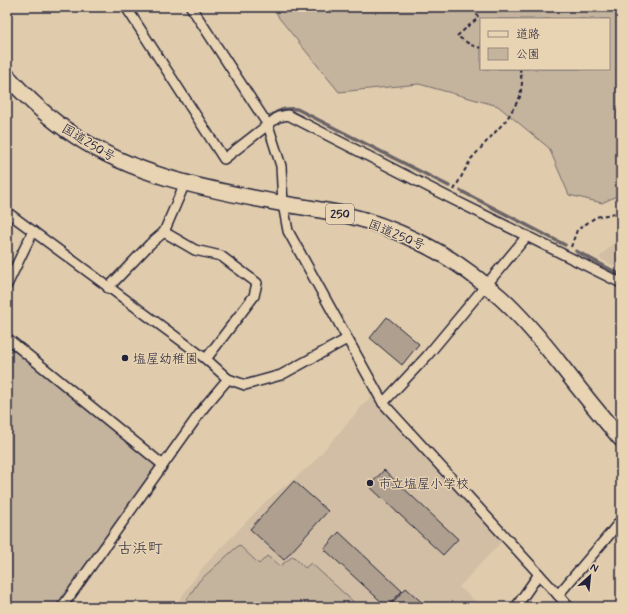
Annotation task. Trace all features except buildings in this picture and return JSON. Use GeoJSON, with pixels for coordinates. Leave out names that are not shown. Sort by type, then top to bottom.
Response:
{"type":"FeatureCollection","features":[{"type":"Feature","properties":{"kind":"highway","name":"国道250号"},"geometry":{"type":"LineString","coordinates":[[7,76],[46,114],[72,134],[97,150],[148,172],[185,183],[283,204],[342,214],[391,230],[418,241],[441,253],[466,269],[486,285],[536,334],[621,440]]}},
{"type":"Feature","properties":{"kind":"street"},"geometry":{"type":"LineString","coordinates":[[126,7],[224,158],[278,117],[288,115],[621,283]]}},
{"type":"Feature","properties":{"kind":"street"},"geometry":{"type":"LineString","coordinates":[[191,7],[268,125],[281,166],[283,204],[288,231],[383,403],[569,607]]}},
{"type":"Feature","properties":{"kind":"street"},"geometry":{"type":"LineString","coordinates":[[108,288],[150,244],[164,232],[185,183]]}},
{"type":"Feature","properties":{"kind":"street"},"geometry":{"type":"LineString","coordinates":[[7,212],[206,360],[228,379],[245,385],[281,375],[347,338]]}},
{"type":"Feature","properties":{"kind":"street"},"geometry":{"type":"LineString","coordinates":[[7,285],[33,231]]}},
{"type":"Feature","properties":{"kind":"street"},"geometry":{"type":"LineString","coordinates":[[164,232],[195,250],[221,256],[257,283],[254,296],[206,360]]}},
{"type":"Feature","properties":{"kind":"street"},"geometry":{"type":"LineString","coordinates":[[383,403],[427,356],[526,236]]}},
{"type":"Feature","properties":{"kind":"street"},"geometry":{"type":"LineString","coordinates":[[7,338],[163,465]]}},
{"type":"Feature","properties":{"kind":"street"},"geometry":{"type":"LineString","coordinates":[[62,607],[205,406],[228,379]]}},
{"type":"Feature","properties":{"kind":"street"},"geometry":{"type":"LineString","coordinates":[[558,595],[621,520]]}},
{"type":"Feature","properties":{"kind":"street"},"geometry":{"type":"LineString","coordinates":[[516,607],[539,574]]}},
{"type":"Feature","properties":{"kind":"path"},"geometry":{"type":"LineString","coordinates":[[475,7],[478,18],[457,36],[471,45],[480,48]]}},
{"type":"Feature","properties":{"kind":"path"},"geometry":{"type":"LineString","coordinates":[[450,198],[471,159],[508,119],[520,97],[522,83],[520,70]]}},
{"type":"Feature","properties":{"kind":"path"},"geometry":{"type":"LineString","coordinates":[[568,257],[577,230],[596,217],[621,212]]}},
{"type":"Feature","properties":{"kind":"shaded area"},"geometry":{"type":"Polygon","coordinates":[[[621,235],[621,270],[599,258],[621,235]]]}},
{"type":"Feature","properties":{"kind":"shaded area","name":"市立塩屋小学校"},"geometry":{"type":"Polygon","coordinates":[[[372,395],[502,541],[459,587],[483,607],[174,607],[203,567],[266,501],[311,465],[372,395]]]}},
{"type":"Feature","properties":{"kind":"green space"},"geometry":{"type":"Polygon","coordinates":[[[274,7],[386,7],[392,11],[395,7],[621,7],[621,194],[602,203],[569,195],[549,148],[498,106],[419,84],[339,92],[279,18],[274,7]]]}},
{"type":"Feature","properties":{"kind":"green space"},"geometry":{"type":"Polygon","coordinates":[[[7,343],[155,465],[155,473],[58,607],[7,607],[7,343]]]}},
{"type":"Feature","properties":{"kind":"green space"},"geometry":{"type":"Polygon","coordinates":[[[239,545],[259,564],[267,556],[280,566],[293,556],[305,568],[311,563],[359,607],[182,607],[199,581],[239,545]]]}},
{"type":"Feature","properties":{"kind":"waterway"},"geometry":{"type":"LineString","coordinates":[[270,117],[276,112],[297,109],[449,186]]}},
{"type":"Feature","properties":{"kind":"waterway"},"geometry":{"type":"LineString","coordinates":[[461,191],[565,245]]}},
{"type":"Feature","properties":{"kind":"waterway"},"geometry":{"type":"LineString","coordinates":[[576,251],[621,275]]}},
{"type":"Feature","properties":{"kind":"place","name":"塩屋幼稚園"},"geometry":{"type":"Point","coordinates":[125,358]}},
{"type":"Feature","properties":{"kind":"place","name":"市立塩屋小学校"},"geometry":{"type":"Point","coordinates":[370,483]}},
{"type":"Feature","properties":{"kind":"district","name":"古浜町"},"geometry":{"type":"Point","coordinates":[140,548]}}]}
